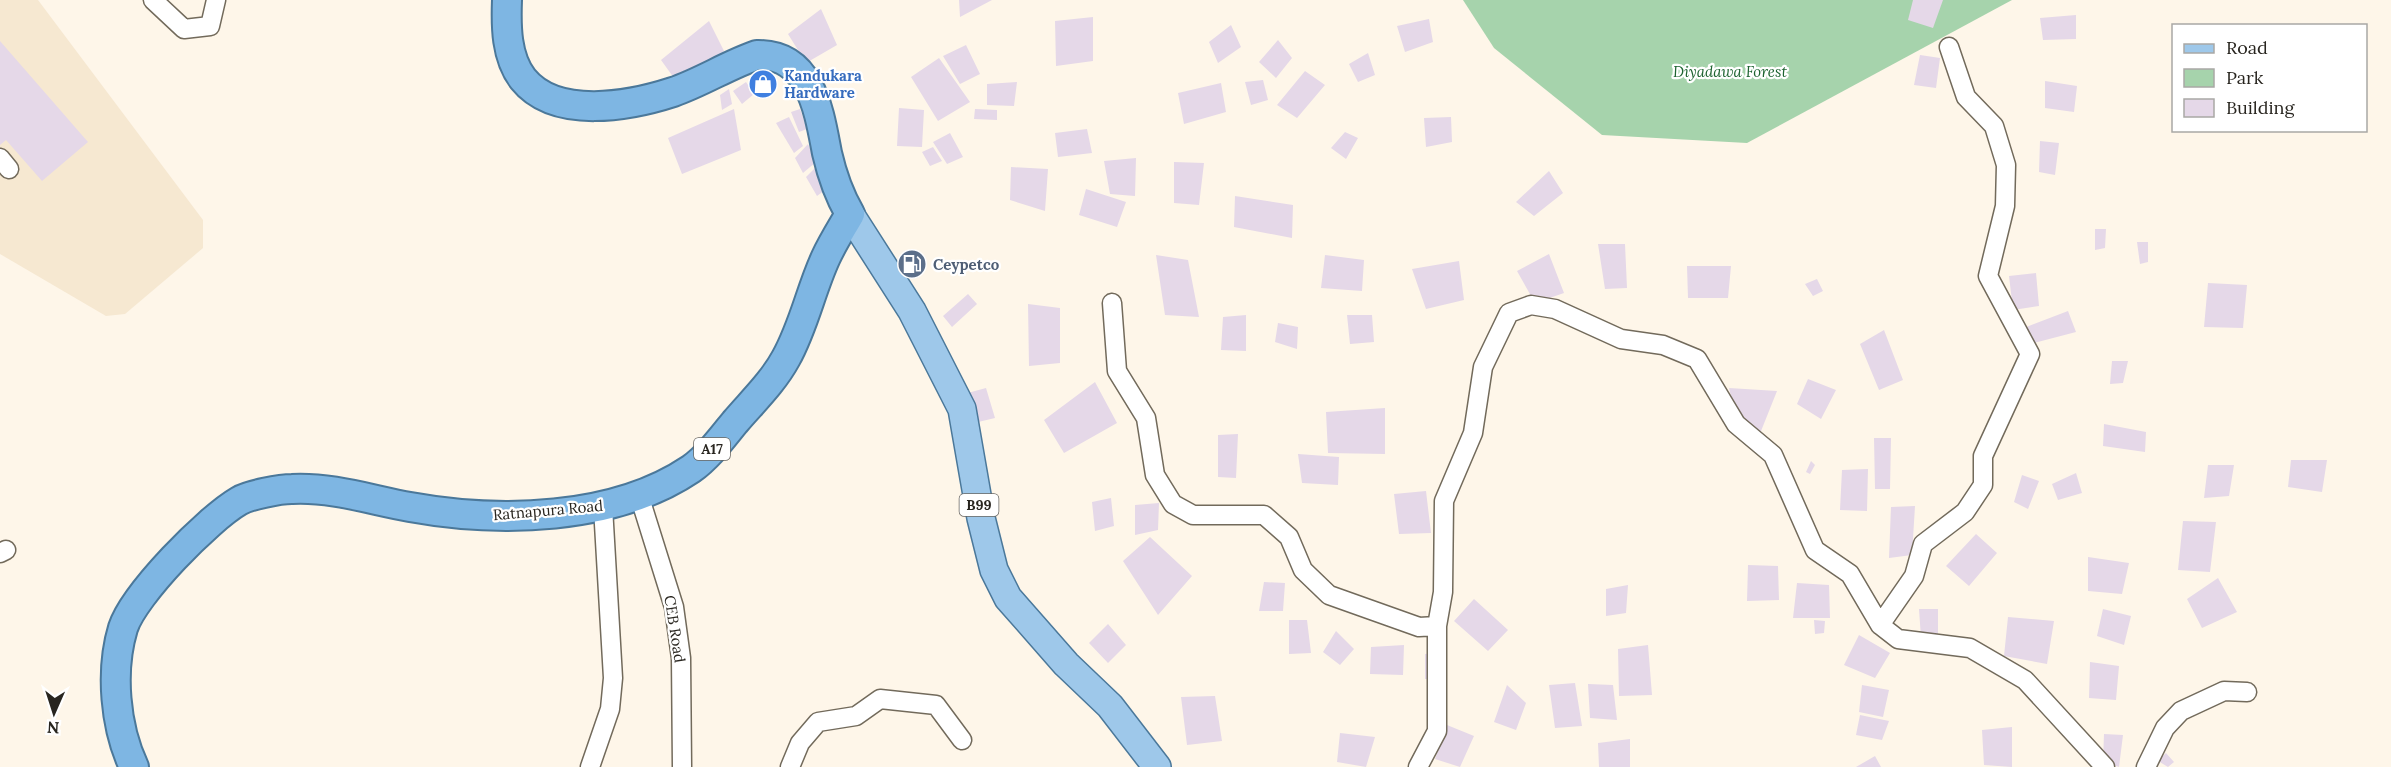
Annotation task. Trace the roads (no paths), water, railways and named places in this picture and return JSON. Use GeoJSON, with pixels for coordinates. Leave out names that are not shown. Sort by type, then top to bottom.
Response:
{"type":"FeatureCollection","features":[{"type":"Feature","properties":{"kind":"highway"},"geometry":{"type":"LineString","coordinates":[[507,0],[508,41],[515,64],[523,79],[540,93],[558,103],[586,107],[628,102],[674,91],[757,55],[772,55],[783,59],[795,67],[807,83],[815,101],[823,124],[827,154],[837,187],[850,214]]}},
{"type":"Feature","properties":{"kind":"highway","name":"Ratnapura Road"},"geometry":{"type":"LineString","coordinates":[[134,767],[126,751],[118,713],[117,666],[123,628],[137,600],[212,521],[241,500],[291,489],[345,492],[410,507],[470,515],[534,514],[603,507],[639,495],[692,468],[716,445],[773,379],[796,337],[826,258],[850,214]]}},
{"type":"Feature","properties":{"kind":"main road","name":"B99"},"geometry":{"type":"LineString","coordinates":[[850,214],[912,311],[962,409],[981,518],[994,570],[1008,597],[1021,615],[1066,664],[1110,706],[1157,767]]}},
{"type":"Feature","properties":{"kind":"street"},"geometry":{"type":"LineString","coordinates":[[153,0],[184,29],[210,26],[216,0]]}},
{"type":"Feature","properties":{"kind":"street"},"geometry":{"type":"LineString","coordinates":[[1880,625],[1914,576],[1923,544],[1965,512],[1983,485],[1983,456],[2030,354],[1988,276],[2005,206],[2006,165],[1994,126],[1966,97],[1949,47]]}},
{"type":"Feature","properties":{"kind":"street"},"geometry":{"type":"LineString","coordinates":[[1112,303],[1117,371],[1146,418],[1155,475],[1173,504],[1193,515],[1264,514],[1289,537],[1303,570],[1329,595],[1419,627],[1437,626]]}},
{"type":"Feature","properties":{"kind":"street"},"geometry":{"type":"LineString","coordinates":[[1418,767],[1437,731],[1437,626],[1443,592],[1444,501],[1473,433],[1483,367],[1509,313],[1531,305],[1555,309],[1621,339],[1664,345],[1697,359],[1736,424],[1773,455],[1815,550],[1850,574],[1880,625],[1898,639],[1970,648],[2025,680],[2105,767]]}},
{"type":"Feature","properties":{"kind":"street","name":"CEB Road"},"geometry":{"type":"LineString","coordinates":[[639,495],[674,607],[681,658],[682,767]]}},
{"type":"Feature","properties":{"kind":"street"},"geometry":{"type":"LineString","coordinates":[[590,767],[610,709],[613,678],[603,507]]}},
{"type":"Feature","properties":{"kind":"street"},"geometry":{"type":"LineString","coordinates":[[2146,767],[2165,728],[2181,711],[2224,691],[2247,692]]}},
{"type":"Feature","properties":{"kind":"street"},"geometry":{"type":"LineString","coordinates":[[790,767],[800,743],[818,722],[856,716],[880,699],[936,705],[963,740]]}},
{"type":"Feature","properties":{"kind":"place","name":"Kandukara Hardware"},"geometry":{"type":"Point","coordinates":[763,84]}},
{"type":"Feature","properties":{"kind":"place","name":"Ceypetco"},"geometry":{"type":"Point","coordinates":[912,264]}},
{"type":"Feature","properties":{"kind":"park label","name":"Diyadawa Forest"},"geometry":{"type":"Point","coordinates":[1730,71]}}]}
